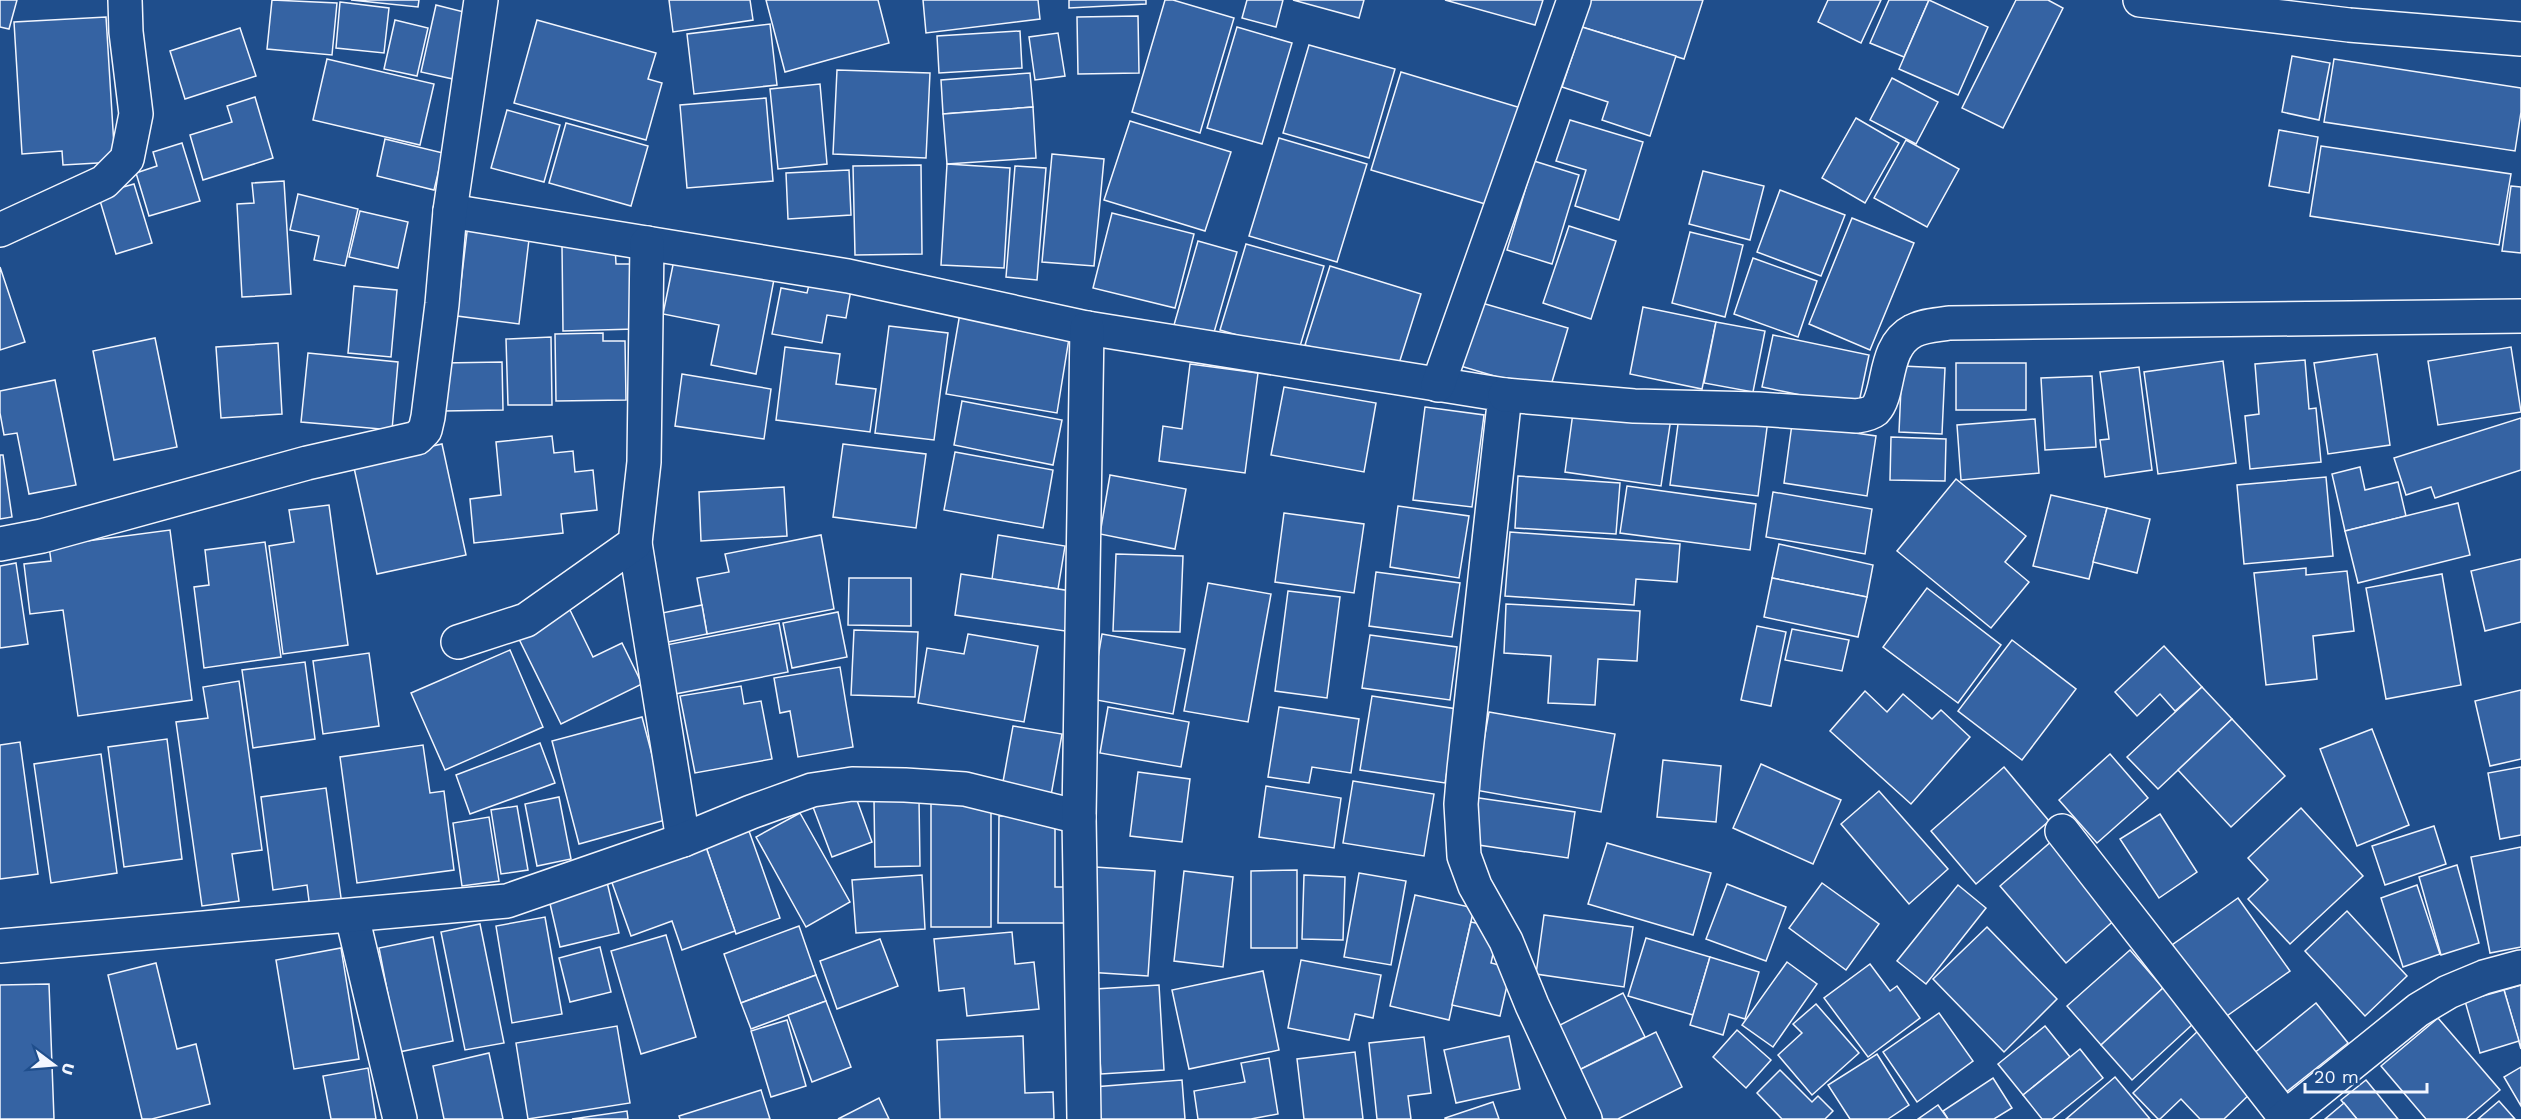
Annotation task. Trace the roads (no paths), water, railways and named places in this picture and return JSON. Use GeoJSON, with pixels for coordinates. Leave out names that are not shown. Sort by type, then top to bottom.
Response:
{"type":"FeatureCollection","features":[{"type":"Feature","properties":{"kind":"street"},"geometry":{"type":"LineString","coordinates":[[0,230],[104,182],[127,159],[136,114],[126,32],[125,0]]}},
{"type":"Feature","properties":{"kind":"street"},"geometry":{"type":"LineString","coordinates":[[0,544],[42,536],[307,463],[417,438],[425,430],[442,304],[450,211],[481,0]]}},
{"type":"Feature","properties":{"kind":"street"},"geometry":{"type":"LineString","coordinates":[[1438,385],[1574,0]]}},
{"type":"Feature","properties":{"kind":"street"},"geometry":{"type":"LineString","coordinates":[[2140,0],[2348,13],[2521,39]]}},
{"type":"Feature","properties":{"kind":"street"},"geometry":{"type":"LineString","coordinates":[[450,211],[848,276],[1087,328],[1505,395],[1634,406],[1758,409],[1857,416],[1874,410],[1879,402],[1892,356],[1902,340],[1911,331],[1926,326],[2521,316]]}},
{"type":"Feature","properties":{"kind":"street"},"geometry":{"type":"LineString","coordinates":[[647,243],[644,462],[635,543],[683,840]]}},
{"type":"Feature","properties":{"kind":"street"},"geometry":{"type":"LineString","coordinates":[[1084,1119],[1078,817],[1087,328]]}},
{"type":"Feature","properties":{"kind":"street"},"geometry":{"type":"LineString","coordinates":[[1505,395],[1462,780],[1464,856],[1475,886],[1506,941],[1532,1005],[1585,1119]]}},
{"type":"Feature","properties":{"kind":"street"},"geometry":{"type":"LineString","coordinates":[[458,642],[526,620],[635,543]]}},
{"type":"Feature","properties":{"kind":"street"},"geometry":{"type":"LineString","coordinates":[[0,946],[507,901],[683,840],[812,790],[852,784],[905,784],[965,789],[1078,817]]}},
{"type":"Feature","properties":{"kind":"street"},"geometry":{"type":"LineString","coordinates":[[2062,831],[2284,1118],[2418,1010],[2448,992],[2521,967]]}},
{"type":"Feature","properties":{"kind":"street"},"geometry":{"type":"LineString","coordinates":[[352,916],[400,1119]]}}]}
